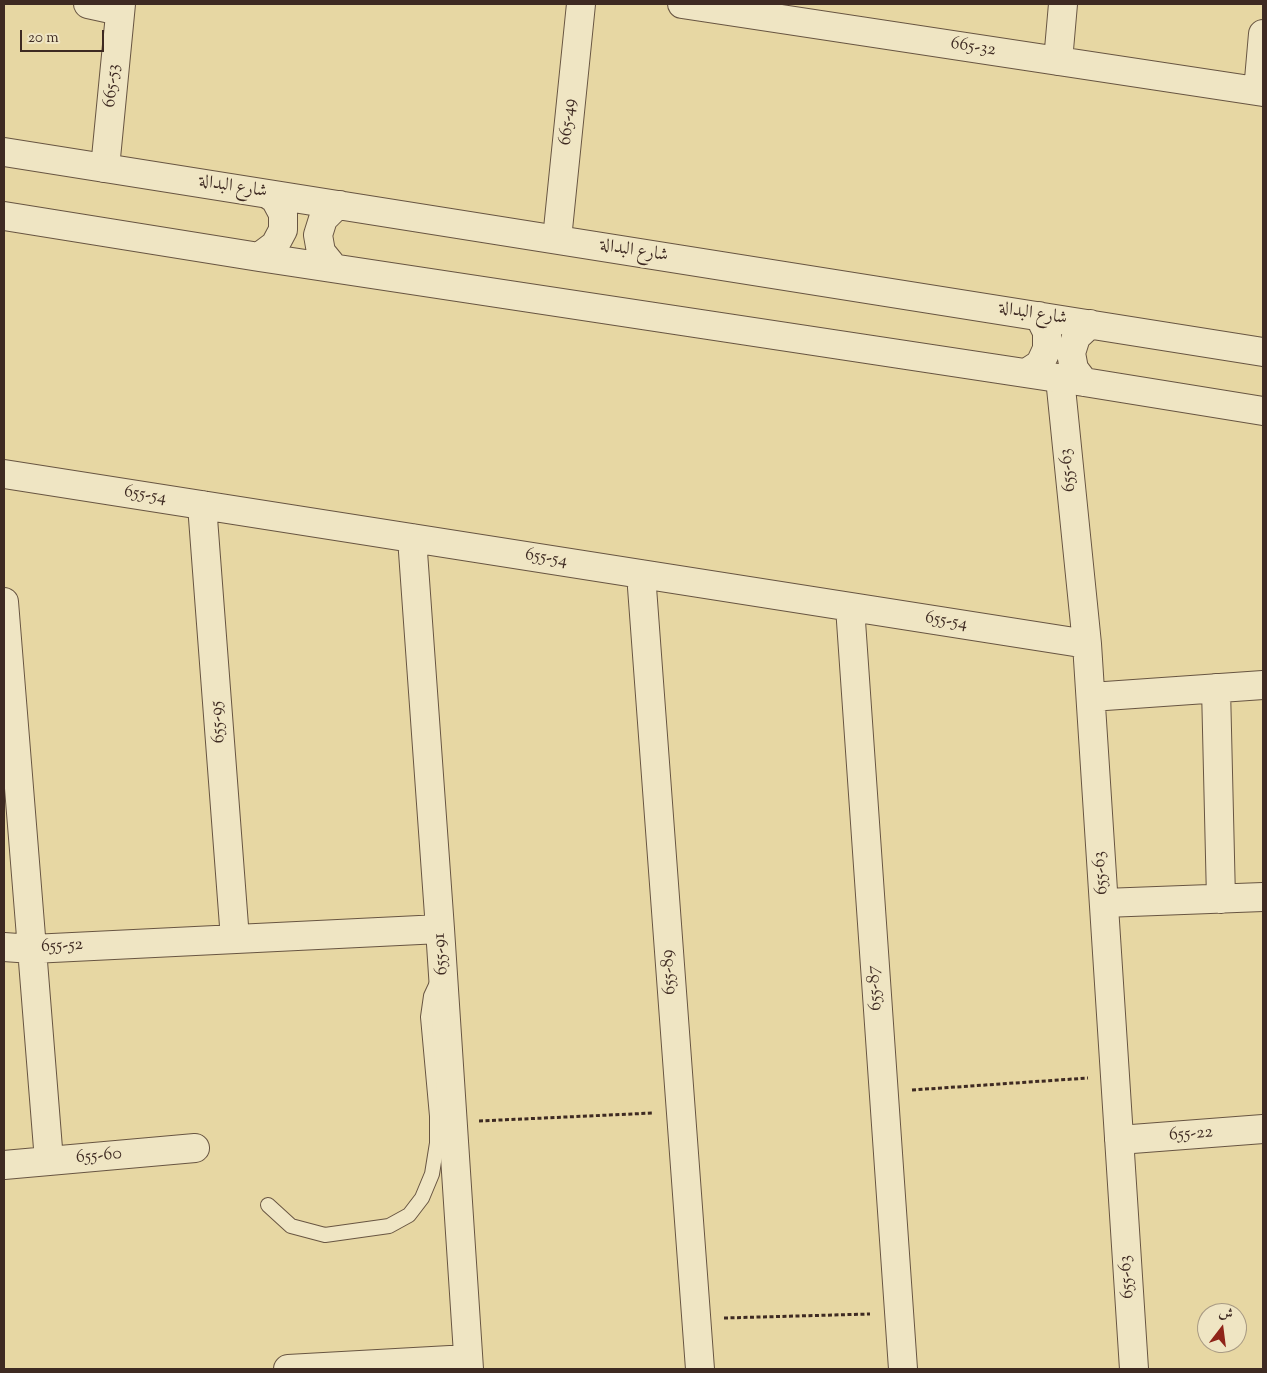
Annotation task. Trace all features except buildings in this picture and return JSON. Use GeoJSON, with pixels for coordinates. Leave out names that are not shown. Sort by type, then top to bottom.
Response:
{"type":"FeatureCollection","features":[{"type":"Feature","properties":{"kind":"street"},"geometry":{"type":"LineString","coordinates":[[88,4],[120,7]]}},
{"type":"Feature","properties":{"kind":"street","name":"665-49"},"geometry":{"type":"LineString","coordinates":[[557,239],[581,4]]}},
{"type":"Feature","properties":{"kind":"street","name":"665-32"},"geometry":{"type":"LineString","coordinates":[[682,4],[841,16],[1058,61],[1261,92]]}},
{"type":"Feature","properties":{"kind":"street"},"geometry":{"type":"LineString","coordinates":[[1058,61],[1063,4]]}},
{"type":"Feature","properties":{"kind":"street","name":"665-53"},"geometry":{"type":"LineString","coordinates":[[105,168],[120,7]]}},
{"type":"Feature","properties":{"kind":"street"},"geometry":{"type":"LineString","coordinates":[[1261,92],[1263,34]]}},
{"type":"Feature","properties":{"kind":"street","name":"شارع البدالة"},"geometry":{"type":"LineString","coordinates":[[4,152],[1263,352]]}},
{"type":"Feature","properties":{"kind":"street"},"geometry":{"type":"LineString","coordinates":[[259,257],[275,245],[283,230],[283,214],[275,199],[267,194]]}},
{"type":"Feature","properties":{"kind":"street"},"geometry":{"type":"LineString","coordinates":[[334,268],[321,252],[318,235],[323,219],[334,207],[340,205]]}},
{"type":"Feature","properties":{"kind":"street"},"geometry":{"type":"LineString","coordinates":[[4,216],[1263,411]]}},
{"type":"Feature","properties":{"kind":"street"},"geometry":{"type":"LineString","coordinates":[[1026,373],[1040,364],[1047,349],[1048,332],[1039,316]]}},
{"type":"Feature","properties":{"kind":"street"},"geometry":{"type":"LineString","coordinates":[[1072,380],[1074,369],[1071,353],[1076,337],[1090,324]]}},
{"type":"Feature","properties":{"kind":"street","name":"655-63"},"geometry":{"type":"LineString","coordinates":[[1072,380],[1087,644],[1134,1369]]}},
{"type":"Feature","properties":{"kind":"street","name":"655-54"},"geometry":{"type":"LineString","coordinates":[[4,474],[1087,644]]}},
{"type":"Feature","properties":{"kind":"street","name":"655-95"},"geometry":{"type":"LineString","coordinates":[[202,505],[235,939]]}},
{"type":"Feature","properties":{"kind":"street","name":"655-91"},"geometry":{"type":"LineString","coordinates":[[412,538],[443,972],[468,1364]]}},
{"type":"Feature","properties":{"kind":"street","name":"655-89"},"geometry":{"type":"LineString","coordinates":[[641,574],[700,1369]]}},
{"type":"Feature","properties":{"kind":"street","name":"655-52"},"geometry":{"type":"LineString","coordinates":[[4,602],[32,949],[440,929]]}},
{"type":"Feature","properties":{"kind":"street","name":"655-87"},"geometry":{"type":"LineString","coordinates":[[850,607],[903,1369]]}},
{"type":"Feature","properties":{"kind":"street"},"geometry":{"type":"LineString","coordinates":[[1091,697],[1263,685]]}},
{"type":"Feature","properties":{"kind":"street"},"geometry":{"type":"LineString","coordinates":[[1216,688],[1222,899]]}},
{"type":"Feature","properties":{"kind":"street"},"geometry":{"type":"LineString","coordinates":[[1104,904],[1263,897]]}},
{"type":"Feature","properties":{"kind":"street"},"geometry":{"type":"LineString","coordinates":[[4,947],[32,949],[49,1161]]}},
{"type":"Feature","properties":{"kind":"street","name":"655-22"},"geometry":{"type":"LineString","coordinates":[[1119,1140],[1263,1129]]}},
{"type":"Feature","properties":{"kind":"street","name":"655-60"},"geometry":{"type":"LineString","coordinates":[[4,1165],[195,1148]]}},
{"type":"Feature","properties":{"kind":"street"},"geometry":{"type":"LineString","coordinates":[[288,1369],[468,1364]]}},
{"type":"Feature","properties":{"kind":"lane"},"geometry":{"type":"LineString","coordinates":[[268,1204],[291,1226],[325,1235],[389,1226],[409,1215],[422,1198],[432,1174],[437,1143],[437,1116],[428,1017],[431,996],[443,972]]}},
{"type":"Feature","properties":{"kind":"path"},"geometry":{"type":"LineString","coordinates":[[884,1092],[1115,1076]]}},
{"type":"Feature","properties":{"kind":"path"},"geometry":{"type":"LineString","coordinates":[[453,1123],[681,1111]]}},
{"type":"Feature","properties":{"kind":"path"},"geometry":{"type":"LineString","coordinates":[[696,1319],[899,1313]]}}]}
